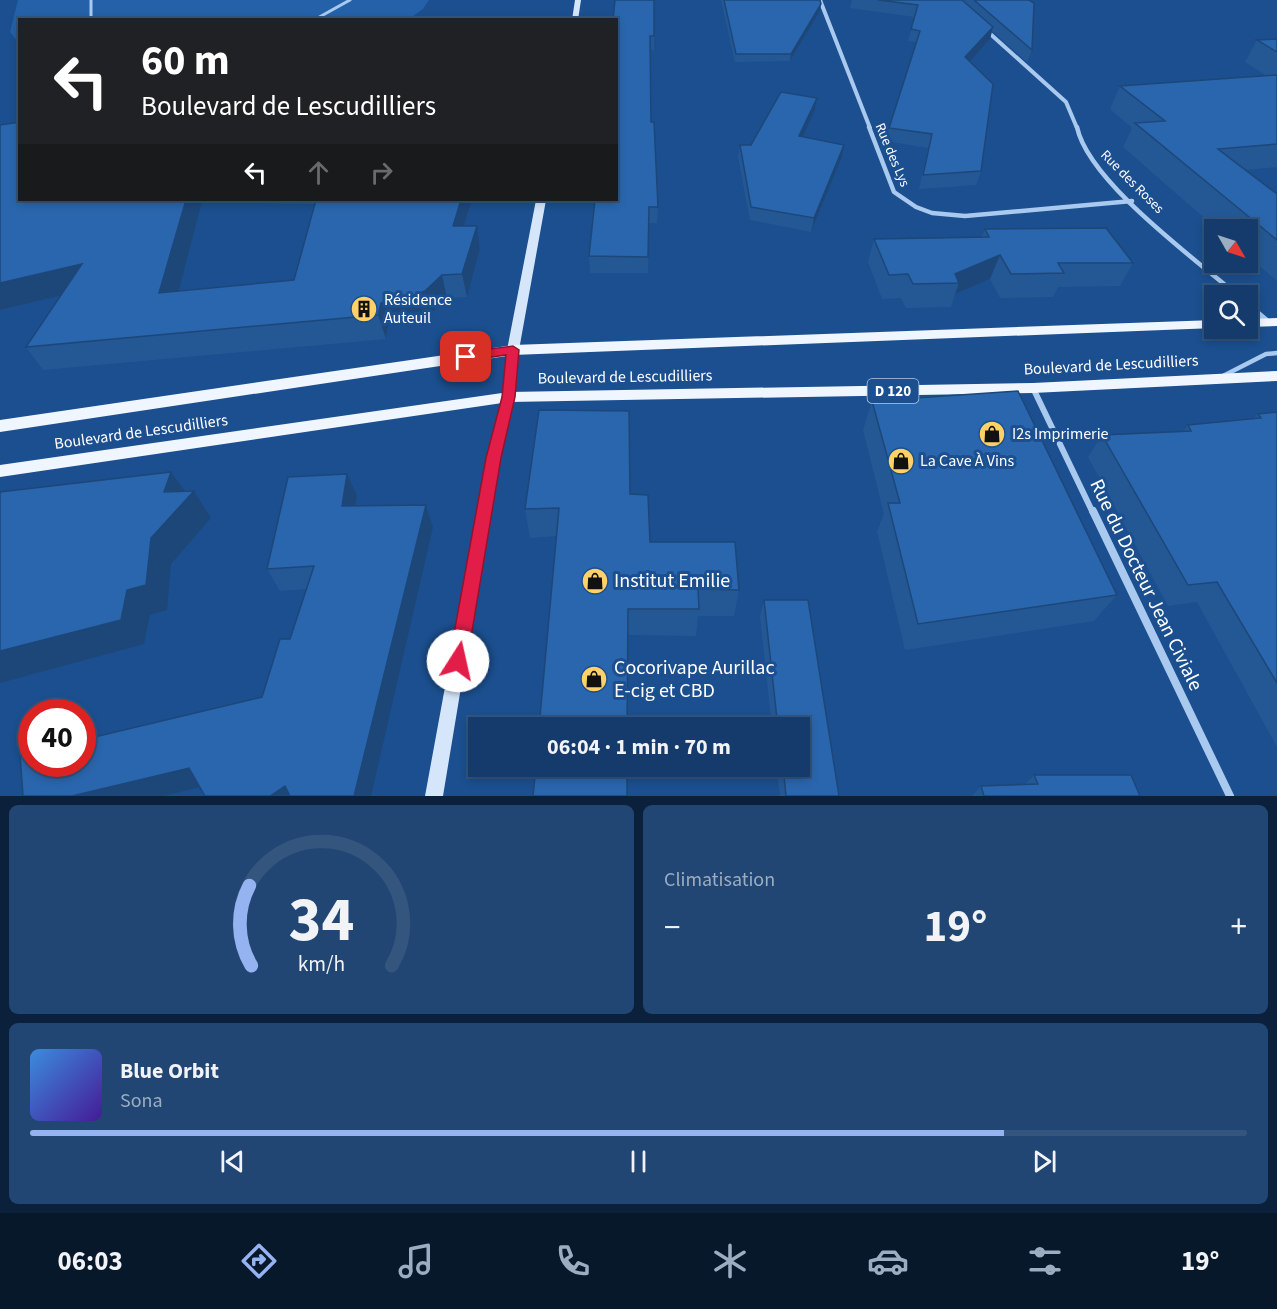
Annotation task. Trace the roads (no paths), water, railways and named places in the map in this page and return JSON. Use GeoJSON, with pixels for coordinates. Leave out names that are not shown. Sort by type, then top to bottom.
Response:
{"type":"FeatureCollection","features":[{"type":"Feature","properties":{"kind":"main road"},"geometry":{"type":"LineString","coordinates":[[575,18],[578,0]]}},
{"type":"Feature","properties":{"kind":"main road"},"geometry":{"type":"LineString","coordinates":[[434,796],[494,458],[509,397],[513,350],[541,201]]}},
{"type":"Feature","properties":{"kind":"main road","name":"Boulevard de Lescudilliers"},"geometry":{"type":"LineString","coordinates":[[0,426],[513,350],[1204,324]]}},
{"type":"Feature","properties":{"kind":"main road","name":"Boulevard de Lescudilliers"},"geometry":{"type":"LineString","coordinates":[[0,471],[509,397],[1033,388],[1220,377],[1277,376]]}},
{"type":"Feature","properties":{"kind":"street","name":"Rue des Lys"},"geometry":{"type":"LineString","coordinates":[[820,0],[894,192],[902,200],[932,213],[965,216],[1131,201]]}},
{"type":"Feature","properties":{"kind":"street","name":"Rue des Roses"},"geometry":{"type":"LineString","coordinates":[[978,24],[1066,102],[1075,114],[1078,137],[1084,151],[1131,201],[1226,285]]}},
{"type":"Feature","properties":{"kind":"street"},"geometry":{"type":"LineString","coordinates":[[1258,312],[1272,322]]}},
{"type":"Feature","properties":{"kind":"street","name":"Rue du Docteur Jean Civiale"},"geometry":{"type":"LineString","coordinates":[[1033,388],[1230,796]]}},
{"type":"Feature","properties":{"kind":"lane"},"geometry":{"type":"LineString","coordinates":[[91,0],[92,18]]}},
{"type":"Feature","properties":{"kind":"lane"},"geometry":{"type":"LineString","coordinates":[[318,18],[350,0]]}},
{"type":"Feature","properties":{"kind":"lane","name":"Boulevard de Lescudilliers"},"geometry":{"type":"LineString","coordinates":[[1220,377],[1266,354],[1277,353]]}},
{"type":"Feature","properties":{"kind":"place","name":"Résidence Auteuil"},"geometry":{"type":"Point","coordinates":[364,309]}},
{"type":"Feature","properties":{"kind":"place","name":"I2s Imprimerie"},"geometry":{"type":"Point","coordinates":[992,434]}},
{"type":"Feature","properties":{"kind":"place","name":"La Cave À Vins"},"geometry":{"type":"Point","coordinates":[901,461]}},
{"type":"Feature","properties":{"kind":"place","name":"Institut Emilie"},"geometry":{"type":"Point","coordinates":[595,581]}},
{"type":"Feature","properties":{"kind":"place","name":"Cocorivape Aurillac E-cig et CBD"},"geometry":{"type":"Point","coordinates":[594,679]}}]}
